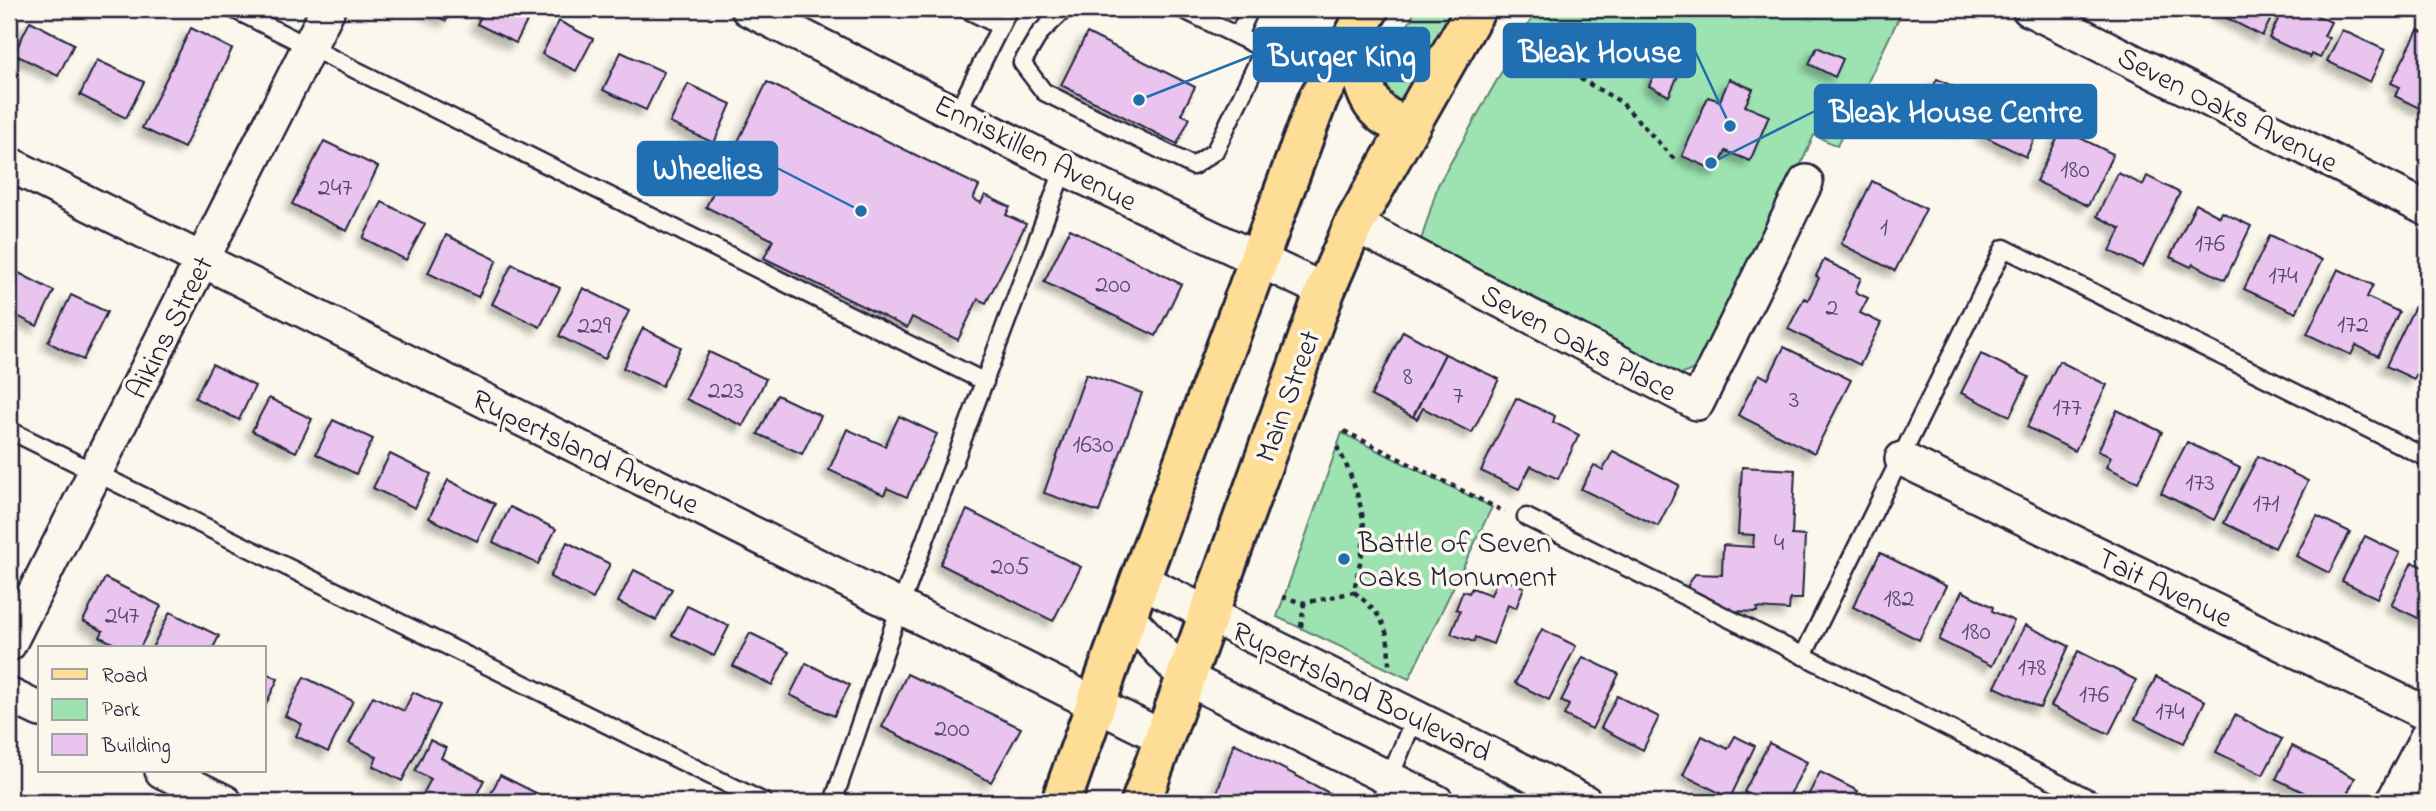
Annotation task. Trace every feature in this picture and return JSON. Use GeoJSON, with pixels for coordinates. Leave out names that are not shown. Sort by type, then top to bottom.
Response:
{"type":"FeatureCollection","features":[{"type":"Feature","properties":{"kind":"main road","name":"Main Street"},"geometry":{"type":"LineString","coordinates":[[1141,802],[1325,291],[1354,224],[1476,9]]}},
{"type":"Feature","properties":{"kind":"main road"},"geometry":{"type":"LineString","coordinates":[[1364,18],[1358,57],[1364,84],[1373,105],[1384,117],[1396,123],[1411,124]]}},
{"type":"Feature","properties":{"kind":"main road"},"geometry":{"type":"LineString","coordinates":[[1061,802],[1318,99],[1364,18]]}},
{"type":"Feature","properties":{"kind":"street","name":"Aikins Street"},"geometry":{"type":"LineString","coordinates":[[9,644],[328,9]]}},
{"type":"Feature","properties":{"kind":"street","name":"Enniskillen Avenue"},"geometry":{"type":"LineString","coordinates":[[748,9],[1064,168],[1325,291]]}},
{"type":"Feature","properties":{"kind":"street","name":"Seven Oaks Avenue"},"geometry":{"type":"LineString","coordinates":[[2029,9],[2427,209]]}},
{"type":"Feature","properties":{"kind":"street","name":"Rupertsland Avenue"},"geometry":{"type":"LineString","coordinates":[[9,164],[1164,738]]}},
{"type":"Feature","properties":{"kind":"street","name":"Seven Oaks Place"},"geometry":{"type":"LineString","coordinates":[[1354,224],[1697,403],[1806,182]]}},
{"type":"Feature","properties":{"kind":"street","name":"Tait Avenue"},"geometry":{"type":"LineString","coordinates":[[1902,459],[2427,714]]}},
{"type":"Feature","properties":{"kind":"street","name":"Rupertsland Boulevard"},"geometry":{"type":"LineString","coordinates":[[1140,580],[1585,802]]}},
{"type":"Feature","properties":{"kind":"street"},"geometry":{"type":"LineString","coordinates":[[1127,616],[1186,678],[1385,790],[1437,802]]}},
{"type":"Feature","properties":{"kind":"street"},"geometry":{"type":"LineString","coordinates":[[9,695],[38,709]]}},
{"type":"Feature","properties":{"kind":"street"},"geometry":{"type":"LineString","coordinates":[[2393,802],[2427,737]]}},
{"type":"Feature","properties":{"kind":"street"},"geometry":{"type":"LineString","coordinates":[[164,772],[225,802]]}},
{"type":"Feature","properties":{"kind":"lane"},"geometry":{"type":"LineString","coordinates":[[233,9],[985,382]]}},
{"type":"Feature","properties":{"kind":"lane"},"geometry":{"type":"LineString","coordinates":[[966,9],[1000,26]]}},
{"type":"Feature","properties":{"kind":"lane"},"geometry":{"type":"LineString","coordinates":[[957,113],[1009,9]]}},
{"type":"Feature","properties":{"kind":"lane"},"geometry":{"type":"LineString","coordinates":[[1065,9],[1040,33],[1023,63],[1044,92],[1192,166],[1215,151],[1264,49]]}},
{"type":"Feature","properties":{"kind":"lane"},"geometry":{"type":"LineString","coordinates":[[1181,9],[1264,49],[1274,66]]}},
{"type":"Feature","properties":{"kind":"lane"},"geometry":{"type":"LineString","coordinates":[[1238,36],[1250,9]]}},
{"type":"Feature","properties":{"kind":"lane"},"geometry":{"type":"LineString","coordinates":[[833,802],[900,607],[1064,168]]}},
{"type":"Feature","properties":{"kind":"lane"},"geometry":{"type":"LineString","coordinates":[[1804,656],[2004,248],[2427,458]]}},
{"type":"Feature","properties":{"kind":"lane"},"geometry":{"type":"LineString","coordinates":[[9,430],[764,802]]}},
{"type":"Feature","properties":{"kind":"lane"},"geometry":{"type":"LineString","coordinates":[[1526,517],[2096,802]]}},
{"type":"Feature","properties":{"kind":"lane"},"geometry":{"type":"LineString","coordinates":[[1385,790],[1415,716]]}},
{"type":"Feature","properties":{"kind":"path"},"geometry":{"type":"LineString","coordinates":[[1515,33],[1533,52],[1621,102],[1674,159]]}},
{"type":"Feature","properties":{"kind":"path"},"geometry":{"type":"LineString","coordinates":[[1343,431],[1519,519],[1526,517]]}},
{"type":"Feature","properties":{"kind":"path"},"geometry":{"type":"LineString","coordinates":[[1337,447],[1349,473],[1361,511],[1364,531],[1354,592]]}},
{"type":"Feature","properties":{"kind":"path"},"geometry":{"type":"LineString","coordinates":[[1282,597],[1304,603],[1354,592]]}},
{"type":"Feature","properties":{"kind":"path"},"geometry":{"type":"LineString","coordinates":[[1354,592],[1372,607],[1388,634],[1389,676]]}},
{"type":"Feature","properties":{"kind":"path"},"geometry":{"type":"LineString","coordinates":[[1301,633],[1304,603]]}},
{"type":"Feature","properties":{"kind":"green space"},"geometry":{"type":"Polygon","coordinates":[[[1416,9],[1455,9],[1396,107],[1380,81],[1416,9]]]}},
{"type":"Feature","properties":{"kind":"green space"},"geometry":{"type":"Polygon","coordinates":[[[1537,9],[1903,9],[1837,146],[1814,135],[1719,348],[1704,363],[1688,372],[1674,376],[1418,250],[1438,185],[1537,9]]]}},
{"type":"Feature","properties":{"kind":"green space"},"geometry":{"type":"Polygon","coordinates":[[[1342,433],[1492,507],[1409,679],[1277,617],[1342,433]]]}},
{"type":"Feature","properties":{"kind":"building"},"geometry":{"type":"Polygon","coordinates":[[[423,9],[453,9],[446,21],[423,9]]]}},
{"type":"Feature","properties":{"kind":"building"},"geometry":{"type":"Polygon","coordinates":[[[485,9],[533,9],[516,43],[477,24],[485,9]]]}},
{"type":"Feature","properties":{"kind":"building"},"geometry":{"type":"Polygon","coordinates":[[[2222,9],[2263,9],[2262,11],[2272,17],[2262,36],[2219,14],[2222,9]]]}},
{"type":"Feature","properties":{"kind":"building"},"geometry":{"type":"Polygon","coordinates":[[[2283,9],[2303,9],[2331,22],[2324,36],[2329,38],[2320,58],[2311,54],[2310,57],[2269,38],[2283,9]]]}},
{"type":"Feature","properties":{"kind":"building"},"geometry":{"type":"Polygon","coordinates":[[[30,21],[74,44],[58,76],[14,54],[30,21]]]}},
{"type":"Feature","properties":{"kind":"building"},"geometry":{"type":"Polygon","coordinates":[[[559,21],[593,39],[576,71],[542,54],[559,21]]]}},
{"type":"Feature","properties":{"kind":"building"},"geometry":{"type":"Polygon","coordinates":[[[191,28],[232,49],[184,148],[142,128],[191,28]]]}},
{"type":"Feature","properties":{"kind":"building"},"geometry":{"type":"Polygon","coordinates":[[[2342,30],[2385,50],[2370,82],[2327,61],[2342,30]]]}},
{"type":"Feature","properties":{"kind":"building"},"geometry":{"type":"Polygon","coordinates":[[[2418,30],[2427,34],[2427,101],[2423,110],[2395,96],[2400,87],[2391,83],[2418,30]]]}},
{"type":"Feature","properties":{"kind":"building"},"geometry":{"type":"Polygon","coordinates":[[[1087,33],[1195,87],[1181,114],[1190,118],[1177,144],[1061,85],[1087,33]]]}},
{"type":"Feature","properties":{"kind":"building"},"geometry":{"type":"Polygon","coordinates":[[[1817,47],[1843,59],[1835,77],[1809,64],[1817,47]]]}},
{"type":"Feature","properties":{"kind":"building"},"geometry":{"type":"Polygon","coordinates":[[[621,52],[664,72],[646,110],[603,90],[621,52]]]}},
{"type":"Feature","properties":{"kind":"building"},"geometry":{"type":"Polygon","coordinates":[[[97,60],[144,82],[126,118],[80,95],[97,60]]]}},
{"type":"Feature","properties":{"kind":"building"},"geometry":{"type":"Polygon","coordinates":[[[1660,61],[1681,69],[1669,96],[1649,86],[1660,61]]]}},
{"type":"Feature","properties":{"kind":"building"},"geometry":{"type":"Polygon","coordinates":[[[1729,79],[1753,89],[1745,106],[1769,116],[1750,161],[1726,151],[1717,171],[1682,156],[1708,97],[1720,101],[1729,79]]]}},
{"type":"Feature","properties":{"kind":"building"},"geometry":{"type":"Polygon","coordinates":[[[1937,79],[1976,97],[1960,130],[1921,112],[1937,79]]]}},
{"type":"Feature","properties":{"kind":"building"},"geometry":{"type":"Polygon","coordinates":[[[767,82],[979,186],[973,199],[981,203],[985,195],[1010,207],[1006,215],[1026,224],[986,303],[978,299],[958,340],[912,317],[907,328],[764,258],[773,240],[706,207],[767,82]]]}},
{"type":"Feature","properties":{"kind":"building"},"geometry":{"type":"Polygon","coordinates":[[[688,84],[731,104],[714,143],[670,123],[688,84]]]}},
{"type":"Feature","properties":{"kind":"building"},"geometry":{"type":"Polygon","coordinates":[[[1999,99],[2033,115],[2031,119],[2041,124],[2026,157],[1982,135],[1999,99]]]}},
{"type":"Feature","properties":{"kind":"building"},"geometry":{"type":"Polygon","coordinates":[[[2062,129],[2113,154],[2088,206],[2036,181],[2062,129]]]}},
{"type":"Feature","properties":{"kind":"building"},"geometry":{"type":"Polygon","coordinates":[[[324,141],[378,167],[347,231],[292,204],[324,141]]]}},
{"type":"Feature","properties":{"kind":"building"},"geometry":{"type":"Polygon","coordinates":[[[2118,173],[2143,185],[2147,176],[2180,193],[2143,267],[2110,251],[2121,229],[2097,216],[2118,173]]]}},
{"type":"Feature","properties":{"kind":"building"},"geometry":{"type":"Polygon","coordinates":[[[1872,181],[1926,209],[1895,271],[1841,244],[1872,181]]]}},
{"type":"Feature","properties":{"kind":"building"},"geometry":{"type":"Polygon","coordinates":[[[382,202],[425,224],[406,260],[363,238],[382,202]]]}},
{"type":"Feature","properties":{"kind":"building"},"geometry":{"type":"Polygon","coordinates":[[[2196,204],[2220,217],[2222,212],[2251,226],[2225,280],[2193,264],[2191,267],[2170,257],[2196,204]]]}},
{"type":"Feature","properties":{"kind":"building"},"geometry":{"type":"Polygon","coordinates":[[[1070,229],[1181,284],[1156,336],[1044,282],[1070,229]]]}},
{"type":"Feature","properties":{"kind":"building"},"geometry":{"type":"Polygon","coordinates":[[[446,235],[497,260],[478,297],[428,273],[446,235]]]}},
{"type":"Feature","properties":{"kind":"building"},"geometry":{"type":"Polygon","coordinates":[[[2270,235],[2322,260],[2296,313],[2244,289],[2270,235]]]}},
{"type":"Feature","properties":{"kind":"building"},"geometry":{"type":"Polygon","coordinates":[[[1824,260],[1861,278],[1855,292],[1868,298],[1860,313],[1881,323],[1860,365],[1788,329],[1804,298],[1808,300],[1824,260]]]}},
{"type":"Feature","properties":{"kind":"building"},"geometry":{"type":"Polygon","coordinates":[[[512,264],[560,288],[540,327],[492,304],[512,264]]]}},
{"type":"Feature","properties":{"kind":"building"},"geometry":{"type":"Polygon","coordinates":[[[9,268],[54,291],[37,326],[9,312],[9,268]]]}},
{"type":"Feature","properties":{"kind":"building"},"geometry":{"type":"Polygon","coordinates":[[[2338,269],[2373,285],[2367,297],[2399,312],[2378,356],[2356,345],[2351,355],[2307,334],[2338,269]]]}},
{"type":"Feature","properties":{"kind":"building"},"geometry":{"type":"Polygon","coordinates":[[[583,288],[629,311],[605,359],[559,336],[583,288]]]}},
{"type":"Feature","properties":{"kind":"building"},"geometry":{"type":"Polygon","coordinates":[[[71,295],[107,312],[83,360],[48,342],[71,295]]]}},
{"type":"Feature","properties":{"kind":"building"},"geometry":{"type":"Polygon","coordinates":[[[2415,306],[2426,311],[2427,309],[2427,368],[2425,372],[2419,369],[2414,379],[2386,366],[2415,306]]]}},
{"type":"Feature","properties":{"kind":"building"},"geometry":{"type":"Polygon","coordinates":[[[643,328],[681,347],[662,386],[623,368],[643,328]]]}},
{"type":"Feature","properties":{"kind":"building"},"geometry":{"type":"Polygon","coordinates":[[[1403,331],[1445,354],[1413,417],[1371,396],[1403,331]]]}},
{"type":"Feature","properties":{"kind":"building"},"geometry":{"type":"Polygon","coordinates":[[[1784,347],[1851,380],[1814,453],[1738,415],[1759,374],[1768,379],[1784,347]]]}},
{"type":"Feature","properties":{"kind":"building"},"geometry":{"type":"Polygon","coordinates":[[[709,352],[766,379],[743,426],[686,399],[709,352]]]}},
{"type":"Feature","properties":{"kind":"building"},"geometry":{"type":"Polygon","coordinates":[[[1445,354],[1499,379],[1472,433],[1423,408],[1417,419],[1413,417],[1445,354]]]}},
{"type":"Feature","properties":{"kind":"building"},"geometry":{"type":"Polygon","coordinates":[[[1981,354],[2029,377],[2010,416],[1961,393],[1981,354]]]}},
{"type":"Feature","properties":{"kind":"building"},"geometry":{"type":"Polygon","coordinates":[[[2059,361],[2107,385],[2075,451],[2027,427],[2059,361]]]}},
{"type":"Feature","properties":{"kind":"building"},"geometry":{"type":"Polygon","coordinates":[[[212,364],[255,386],[239,420],[195,398],[212,364]]]}},
{"type":"Feature","properties":{"kind":"building"},"geometry":{"type":"Polygon","coordinates":[[[1086,374],[1142,393],[1099,512],[1044,493],[1086,374]]]}},
{"type":"Feature","properties":{"kind":"building"},"geometry":{"type":"Polygon","coordinates":[[[777,395],[821,416],[802,454],[758,434],[777,395]]]}},
{"type":"Feature","properties":{"kind":"building"},"geometry":{"type":"Polygon","coordinates":[[[269,398],[312,419],[296,452],[252,431],[269,398]]]}},
{"type":"Feature","properties":{"kind":"building"},"geometry":{"type":"Polygon","coordinates":[[[1516,398],[1555,416],[1553,422],[1579,435],[1558,479],[1531,466],[1519,489],[1481,471],[1516,398]]]}},
{"type":"Feature","properties":{"kind":"building"},"geometry":{"type":"Polygon","coordinates":[[[2117,410],[2162,432],[2138,482],[2106,467],[2111,457],[2098,451],[2117,410]]]}},
{"type":"Feature","properties":{"kind":"building"},"geometry":{"type":"Polygon","coordinates":[[[899,416],[937,434],[907,497],[887,488],[884,495],[829,470],[847,429],[885,446],[899,416]]]}},
{"type":"Feature","properties":{"kind":"building"},"geometry":{"type":"Polygon","coordinates":[[[333,420],[373,439],[356,474],[316,454],[333,420]]]}},
{"type":"Feature","properties":{"kind":"building"},"geometry":{"type":"Polygon","coordinates":[[[2187,442],[2240,468],[2214,520],[2161,493],[2187,442]]]}},
{"type":"Feature","properties":{"kind":"building"},"geometry":{"type":"Polygon","coordinates":[[[1613,451],[1679,485],[1658,526],[1581,489],[1594,465],[1603,470],[1613,451]]]}},
{"type":"Feature","properties":{"kind":"building"},"geometry":{"type":"Polygon","coordinates":[[[390,454],[431,474],[415,508],[373,488],[390,454]]]}},
{"type":"Feature","properties":{"kind":"building"},"geometry":{"type":"Polygon","coordinates":[[[2258,456],[2308,481],[2275,548],[2224,523],[2258,456]]]}},
{"type":"Feature","properties":{"kind":"building"},"geometry":{"type":"Polygon","coordinates":[[[1742,467],[1795,470],[1792,535],[1805,536],[1802,599],[1790,599],[1789,610],[1757,608],[1757,612],[1734,611],[1687,587],[1695,574],[1722,575],[1723,545],[1753,547],[1754,535],[1738,534],[1742,467]]]}},
{"type":"Feature","properties":{"kind":"building"},"geometry":{"type":"Polygon","coordinates":[[[448,480],[495,504],[477,541],[429,518],[448,480]]]}},
{"type":"Feature","properties":{"kind":"building"},"geometry":{"type":"Polygon","coordinates":[[[510,507],[556,529],[538,564],[493,542],[510,507]]]}},
{"type":"Feature","properties":{"kind":"building"},"geometry":{"type":"Polygon","coordinates":[[[967,510],[1081,567],[1053,621],[940,564],[967,510]]]}},
{"type":"Feature","properties":{"kind":"building"},"geometry":{"type":"Polygon","coordinates":[[[2317,516],[2350,532],[2329,573],[2296,556],[2317,516]]]}},
{"type":"Feature","properties":{"kind":"building"},"geometry":{"type":"Polygon","coordinates":[[[2365,536],[2400,553],[2377,598],[2342,581],[2365,536]]]}},
{"type":"Feature","properties":{"kind":"building"},"geometry":{"type":"Polygon","coordinates":[[[567,542],[610,564],[593,599],[550,577],[567,542]]]}},
{"type":"Feature","properties":{"kind":"building"},"geometry":{"type":"Polygon","coordinates":[[[1880,553],[1946,586],[1919,640],[1853,607],[1880,553]]]}},
{"type":"Feature","properties":{"kind":"building"},"geometry":{"type":"Polygon","coordinates":[[[2412,562],[2427,569],[2427,615],[2424,621],[2391,605],[2412,562]]]}},
{"type":"Feature","properties":{"kind":"building"},"geometry":{"type":"Polygon","coordinates":[[[634,570],[672,589],[656,620],[618,602],[634,570]]]}},
{"type":"Feature","properties":{"kind":"building"},"geometry":{"type":"Polygon","coordinates":[[[1498,577],[1524,587],[1516,608],[1508,605],[1493,644],[1475,637],[1474,642],[1451,634],[1460,611],[1456,609],[1463,591],[1469,593],[1472,588],[1491,595],[1498,577]]]}},
{"type":"Feature","properties":{"kind":"building"},"geometry":{"type":"Polygon","coordinates":[[[105,578],[161,606],[141,646],[119,646],[100,637],[103,631],[83,621],[105,578]]]}},
{"type":"Feature","properties":{"kind":"building"},"geometry":{"type":"Polygon","coordinates":[[[1962,591],[1993,607],[1992,611],[2014,621],[1992,666],[1939,640],[1962,591]]]}},
{"type":"Feature","properties":{"kind":"building"},"geometry":{"type":"Polygon","coordinates":[[[687,606],[729,626],[714,656],[672,635],[687,606]]]}},
{"type":"Feature","properties":{"kind":"building"},"geometry":{"type":"Polygon","coordinates":[[[170,612],[219,636],[214,646],[153,646],[170,612]]]}},
{"type":"Feature","properties":{"kind":"building"},"geometry":{"type":"Polygon","coordinates":[[[2025,625],[2069,646],[2040,708],[1995,687],[2025,625]]]}},
{"type":"Feature","properties":{"kind":"building"},"geometry":{"type":"Polygon","coordinates":[[[1542,629],[1576,646],[1549,700],[1515,683],[1542,629]]]}},
{"type":"Feature","properties":{"kind":"building"},"geometry":{"type":"Polygon","coordinates":[[[750,633],[789,652],[772,685],[733,666],[750,633]]]}},
{"type":"Feature","properties":{"kind":"building"},"geometry":{"type":"Polygon","coordinates":[[[2078,651],[2136,680],[2109,734],[2051,706],[2078,651]]]}},
{"type":"Feature","properties":{"kind":"building"},"geometry":{"type":"Polygon","coordinates":[[[1583,657],[1619,674],[1592,729],[1564,715],[1569,705],[1561,701],[1583,657]]]}},
{"type":"Feature","properties":{"kind":"building"},"geometry":{"type":"Polygon","coordinates":[[[806,663],[850,685],[834,716],[790,695],[806,663]]]}},
{"type":"Feature","properties":{"kind":"building"},"geometry":{"type":"Polygon","coordinates":[[[266,673],[278,679],[266,704],[266,673]]]}},
{"type":"Feature","properties":{"kind":"building"},"geometry":{"type":"Polygon","coordinates":[[[907,674],[1021,728],[991,782],[882,727],[907,674]]]}},
{"type":"Feature","properties":{"kind":"building"},"geometry":{"type":"Polygon","coordinates":[[[304,677],[353,701],[328,752],[296,736],[302,724],[285,716],[304,677]]]}},
{"type":"Feature","properties":{"kind":"building"},"geometry":{"type":"Polygon","coordinates":[[[2156,677],[2205,701],[2184,743],[2135,719],[2156,677]]]}},
{"type":"Feature","properties":{"kind":"building"},"geometry":{"type":"Polygon","coordinates":[[[413,692],[440,705],[402,781],[373,766],[377,757],[349,743],[373,696],[404,711],[413,692]]]}},
{"type":"Feature","properties":{"kind":"building"},"geometry":{"type":"Polygon","coordinates":[[[1617,696],[1659,717],[1643,750],[1601,728],[1617,696]]]}},
{"type":"Feature","properties":{"kind":"building"},"geometry":{"type":"Polygon","coordinates":[[[2235,715],[2282,739],[2263,775],[2216,752],[2235,715]]]}},
{"type":"Feature","properties":{"kind":"building"},"geometry":{"type":"Polygon","coordinates":[[[1702,736],[1728,749],[1735,736],[1755,746],[1730,798],[1683,775],[1702,736]]]}},
{"type":"Feature","properties":{"kind":"building"},"geometry":{"type":"Polygon","coordinates":[[[430,740],[446,748],[441,758],[484,780],[473,802],[429,802],[421,798],[431,779],[415,771],[430,740]]]}},
{"type":"Feature","properties":{"kind":"building"},"geometry":{"type":"Polygon","coordinates":[[[1234,743],[1316,786],[1346,802],[1214,802],[1234,743]]]}},
{"type":"Feature","properties":{"kind":"building"},"geometry":{"type":"Polygon","coordinates":[[[1769,743],[1807,762],[1786,802],[1764,802],[1744,792],[1769,743]]]}},
{"type":"Feature","properties":{"kind":"building"},"geometry":{"type":"Polygon","coordinates":[[[2292,746],[2355,778],[2343,802],[2324,802],[2276,779],[2292,746]]]}},
{"type":"Feature","properties":{"kind":"building"},"geometry":{"type":"Polygon","coordinates":[[[1820,772],[1858,791],[1853,802],[1805,802],[1820,772]]]}},
{"type":"Feature","properties":{"kind":"building"},"geometry":{"type":"Polygon","coordinates":[[[500,775],[554,802],[487,802],[500,775]]]}},
{"type":"Feature","properties":{"kind":"place","name":"Burger King"},"geometry":{"type":"Point","coordinates":[1139,100]}},
{"type":"Feature","properties":{"kind":"place","name":"Bleak House"},"geometry":{"type":"Point","coordinates":[1730,126]}},
{"type":"Feature","properties":{"kind":"place","name":"Bleak House Centre"},"geometry":{"type":"Point","coordinates":[1711,163]}},
{"type":"Feature","properties":{"kind":"place","name":"Wheelies"},"geometry":{"type":"Point","coordinates":[861,211]}},
{"type":"Feature","properties":{"kind":"place","name":"Battle of Seven Oaks Monument"},"geometry":{"type":"Point","coordinates":[1344,559]}}]}
